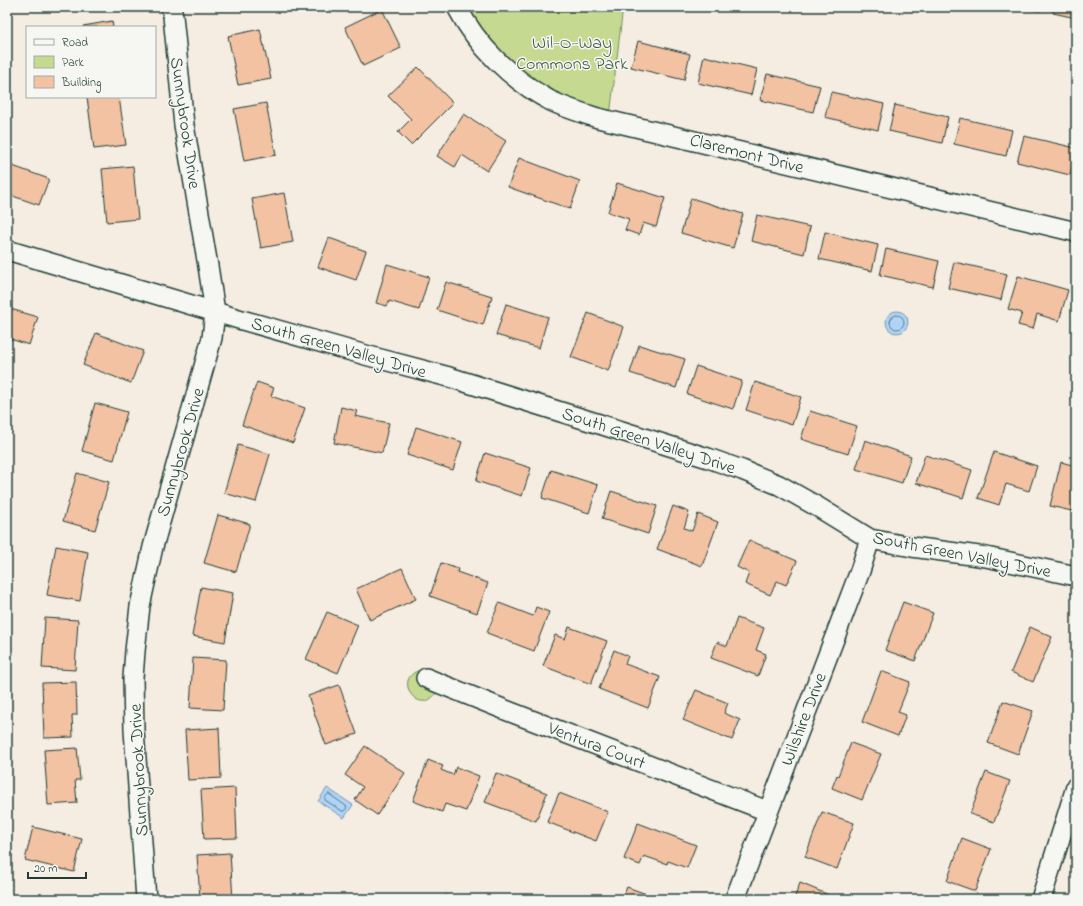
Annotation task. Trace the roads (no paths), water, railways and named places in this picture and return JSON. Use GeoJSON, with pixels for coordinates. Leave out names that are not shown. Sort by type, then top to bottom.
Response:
{"type":"FeatureCollection","features":[{"type":"Feature","properties":{"kind":"street","name":"Sunnybrook Drive"},"geometry":{"type":"LineString","coordinates":[[146,899],[134,730],[133,678],[140,606],[153,547],[212,338],[215,312],[184,125],[171,7]]}},
{"type":"Feature","properties":{"kind":"street","name":"Claremont Drive"},"geometry":{"type":"LineString","coordinates":[[457,7],[474,34],[489,53],[506,69],[532,89],[550,100],[575,110],[598,118],[1076,232]]}},
{"type":"Feature","properties":{"kind":"street","name":"South Green Valley Drive"},"geometry":{"type":"LineString","coordinates":[[7,250],[215,312],[449,378],[708,458],[780,485],[870,539],[912,547],[986,557],[1076,576]]}},
{"type":"Feature","properties":{"kind":"street","name":"Wilshire Drive"},"geometry":{"type":"LineString","coordinates":[[734,899],[857,578],[870,539]]}},
{"type":"Feature","properties":{"kind":"street","name":"Ventura Court"},"geometry":{"type":"LineString","coordinates":[[426,678],[767,811]]}},
{"type":"Feature","properties":{"kind":"street"},"geometry":{"type":"LineString","coordinates":[[1041,899],[1076,787]]}},
{"type":"Feature","properties":{"kind":"water"},"geometry":{"type":"Polygon","coordinates":[[[897,311],[905,314],[908,322],[905,330],[897,333],[889,330],[886,322],[889,314],[897,311]]]}},
{"type":"Feature","properties":{"kind":"water"},"geometry":{"type":"Polygon","coordinates":[[[327,788],[353,805],[344,818],[318,801],[327,788]]]}},
{"type":"Feature","properties":{"kind":"park label","name":"Wil-O-Way Commons Park"},"geometry":{"type":"Point","coordinates":[572,52]}}]}
